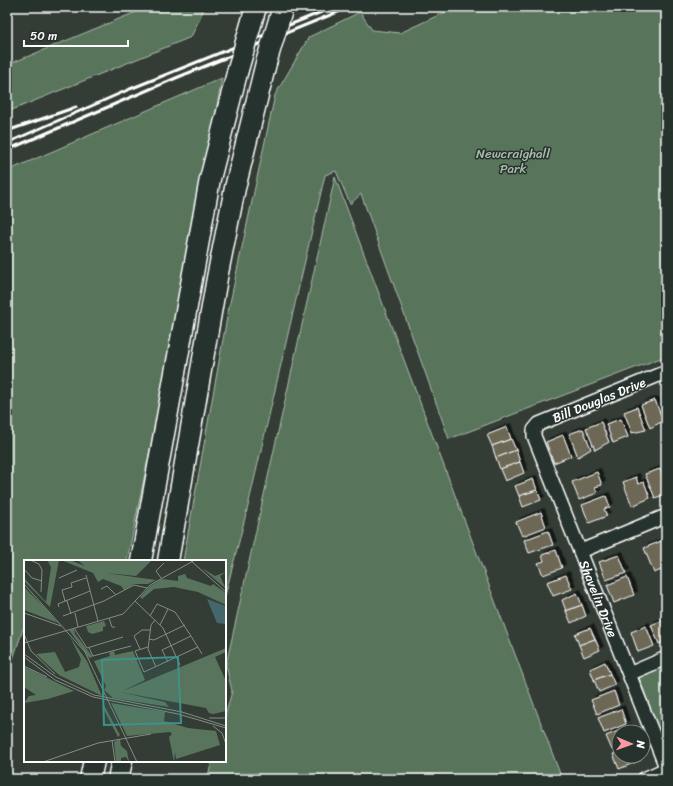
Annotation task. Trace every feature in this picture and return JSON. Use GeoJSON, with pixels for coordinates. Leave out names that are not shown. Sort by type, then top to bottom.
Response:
{"type":"FeatureCollection","features":[{"type":"Feature","properties":{"kind":"main road"},"geometry":{"type":"LineString","coordinates":[[141,560],[209,186],[237,73],[256,7]]}},
{"type":"Feature","properties":{"kind":"main road"},"geometry":{"type":"LineString","coordinates":[[168,560],[220,263],[237,181],[266,63],[283,7]]}},
{"type":"Feature","properties":{"kind":"main road"},"geometry":{"type":"LineString","coordinates":[[90,779],[94,762]]}},
{"type":"Feature","properties":{"kind":"main road"},"geometry":{"type":"LineString","coordinates":[[118,779],[122,762]]}},
{"type":"Feature","properties":{"kind":"street","name":"Bill Douglas Drive"},"geometry":{"type":"LineString","coordinates":[[534,430],[539,424],[666,372]]}},
{"type":"Feature","properties":{"kind":"street","name":"Shavelin Drive"},"geometry":{"type":"LineString","coordinates":[[534,430],[534,436],[666,768]]}},
{"type":"Feature","properties":{"kind":"street"},"geometry":{"type":"LineString","coordinates":[[581,551],[666,516]]}},
{"type":"Feature","properties":{"kind":"street"},"geometry":{"type":"LineString","coordinates":[[629,674],[666,658]]}},
{"type":"Feature","properties":{"kind":"street"},"geometry":{"type":"LineString","coordinates":[[644,779],[666,768]]}},
{"type":"Feature","properties":{"kind":"green space"},"geometry":{"type":"Polygon","coordinates":[[[148,7],[201,7],[204,9],[191,37],[7,112],[7,65],[148,7]]]}},
{"type":"Feature","properties":{"kind":"green space","name":"Newcraighall Park"},"geometry":{"type":"Polygon","coordinates":[[[456,7],[666,7],[666,356],[449,439],[361,194],[350,204],[336,171],[325,175],[248,506],[226,592],[226,560],[183,560],[228,312],[275,95],[309,37],[360,12],[372,30],[400,33],[456,7]]]}},
{"type":"Feature","properties":{"kind":"green space"},"geometry":{"type":"Polygon","coordinates":[[[222,78],[182,294],[127,560],[24,560],[24,626],[7,677],[7,171],[222,78]]]}},
{"type":"Feature","properties":{"kind":"green space"},"geometry":{"type":"Polygon","coordinates":[[[335,177],[562,779],[207,779],[212,762],[226,762],[226,713],[232,691],[226,665],[335,177]]]}},
{"type":"Feature","properties":{"kind":"green space"},"geometry":{"type":"Polygon","coordinates":[[[666,666],[666,747],[664,746],[639,677],[666,666]]]}},
{"type":"Feature","properties":{"kind":"building"},"geometry":{"type":"Polygon","coordinates":[[[666,394],[666,406],[662,396],[666,394]]]}},
{"type":"Feature","properties":{"kind":"building"},"geometry":{"type":"Polygon","coordinates":[[[655,400],[663,421],[650,428],[641,405],[655,400]]]}},
{"type":"Feature","properties":{"kind":"building"},"geometry":{"type":"Polygon","coordinates":[[[637,407],[646,430],[632,433],[624,412],[637,407]]]}},
{"type":"Feature","properties":{"kind":"building"},"geometry":{"type":"Polygon","coordinates":[[[621,419],[628,437],[613,443],[606,424],[621,419]]]}},
{"type":"Feature","properties":{"kind":"building"},"geometry":{"type":"Polygon","coordinates":[[[601,422],[609,442],[595,450],[586,428],[601,422]]]}},
{"type":"Feature","properties":{"kind":"building"},"geometry":{"type":"Polygon","coordinates":[[[507,427],[511,439],[492,446],[487,435],[507,427]]]}},
{"type":"Feature","properties":{"kind":"building"},"geometry":{"type":"Polygon","coordinates":[[[583,429],[591,449],[578,457],[569,434],[583,429]]]}},
{"type":"Feature","properties":{"kind":"building"},"geometry":{"type":"Polygon","coordinates":[[[563,435],[571,456],[554,463],[546,442],[563,435]]]}},
{"type":"Feature","properties":{"kind":"building"},"geometry":{"type":"Polygon","coordinates":[[[511,439],[516,450],[496,458],[492,446],[511,439]]]}},
{"type":"Feature","properties":{"kind":"building"},"geometry":{"type":"Polygon","coordinates":[[[516,450],[520,462],[500,469],[496,458],[516,450]]]}},
{"type":"Feature","properties":{"kind":"building"},"geometry":{"type":"Polygon","coordinates":[[[520,462],[524,473],[505,481],[500,469],[520,462]]]}},
{"type":"Feature","properties":{"kind":"building"},"geometry":{"type":"Polygon","coordinates":[[[660,469],[666,484],[666,494],[655,498],[645,474],[660,469]]]}},
{"type":"Feature","properties":{"kind":"building"},"geometry":{"type":"Polygon","coordinates":[[[597,472],[602,485],[595,487],[597,493],[579,500],[572,482],[597,472]]]}},
{"type":"Feature","properties":{"kind":"building"},"geometry":{"type":"Polygon","coordinates":[[[636,477],[638,484],[644,482],[650,498],[632,506],[623,482],[636,477]]]}},
{"type":"Feature","properties":{"kind":"building"},"geometry":{"type":"Polygon","coordinates":[[[533,479],[537,490],[519,496],[515,486],[533,479]]]}},
{"type":"Feature","properties":{"kind":"building"},"geometry":{"type":"Polygon","coordinates":[[[537,490],[541,500],[523,507],[519,496],[537,490]]]}},
{"type":"Feature","properties":{"kind":"building"},"geometry":{"type":"Polygon","coordinates":[[[606,496],[610,507],[604,509],[607,516],[589,523],[582,505],[606,496]]]}},
{"type":"Feature","properties":{"kind":"building"},"geometry":{"type":"Polygon","coordinates":[[[541,512],[546,527],[522,536],[516,522],[541,512]]]}},
{"type":"Feature","properties":{"kind":"building"},"geometry":{"type":"Polygon","coordinates":[[[548,531],[553,545],[529,553],[524,540],[548,531]]]}},
{"type":"Feature","properties":{"kind":"building"},"geometry":{"type":"Polygon","coordinates":[[[664,540],[666,545],[666,560],[664,561],[666,568],[654,573],[644,548],[664,540]]]}},
{"type":"Feature","properties":{"kind":"building"},"geometry":{"type":"Polygon","coordinates":[[[556,550],[562,568],[543,575],[538,563],[544,561],[542,555],[556,550]]]}},
{"type":"Feature","properties":{"kind":"building"},"geometry":{"type":"Polygon","coordinates":[[[619,555],[626,573],[606,580],[599,562],[619,555]]]}},
{"type":"Feature","properties":{"kind":"building"},"geometry":{"type":"Polygon","coordinates":[[[566,575],[572,589],[553,596],[547,582],[566,575]]]}},
{"type":"Feature","properties":{"kind":"building"},"geometry":{"type":"Polygon","coordinates":[[[627,577],[634,595],[614,603],[607,585],[627,577]]]}},
{"type":"Feature","properties":{"kind":"building"},"geometry":{"type":"Polygon","coordinates":[[[577,593],[582,605],[566,611],[562,600],[577,593]]]}},
{"type":"Feature","properties":{"kind":"building"},"geometry":{"type":"Polygon","coordinates":[[[582,605],[586,616],[571,623],[566,611],[582,605]]]}},
{"type":"Feature","properties":{"kind":"building"},"geometry":{"type":"Polygon","coordinates":[[[666,619],[666,641],[659,644],[651,625],[666,619]]]}},
{"type":"Feature","properties":{"kind":"building"},"geometry":{"type":"Polygon","coordinates":[[[646,626],[654,646],[638,652],[631,632],[646,626]]]}},
{"type":"Feature","properties":{"kind":"building"},"geometry":{"type":"Polygon","coordinates":[[[590,628],[595,639],[579,645],[575,634],[590,628]]]}},
{"type":"Feature","properties":{"kind":"building"},"geometry":{"type":"Polygon","coordinates":[[[595,639],[600,650],[584,657],[579,645],[595,639]]]}},
{"type":"Feature","properties":{"kind":"building"},"geometry":{"type":"Polygon","coordinates":[[[605,662],[610,674],[594,680],[590,669],[605,662]]]}},
{"type":"Feature","properties":{"kind":"building"},"geometry":{"type":"Polygon","coordinates":[[[610,674],[615,685],[599,692],[594,680],[610,674]]]}},
{"type":"Feature","properties":{"kind":"building"},"geometry":{"type":"Polygon","coordinates":[[[614,691],[619,705],[597,714],[591,700],[614,691]]]}},
{"type":"Feature","properties":{"kind":"building"},"geometry":{"type":"Polygon","coordinates":[[[621,709],[626,724],[611,724],[611,730],[604,733],[598,718],[621,709]]]}},
{"type":"Feature","properties":{"kind":"building"},"geometry":{"type":"Polygon","coordinates":[[[611,734],[611,748],[606,736],[611,734]]]}},
{"type":"Feature","properties":{"kind":"building"},"geometry":{"type":"Polygon","coordinates":[[[617,764],[631,764],[619,769],[617,764]]]}},
{"type":"Feature","properties":{"kind":"railway"},"geometry":{"type":"LineString","coordinates":[[7,143],[130,89],[334,7]]}},
{"type":"Feature","properties":{"kind":"railway"},"geometry":{"type":"LineString","coordinates":[[7,150],[176,78],[350,7]]}},
{"type":"Feature","properties":{"kind":"railway"},"geometry":{"type":"LineString","coordinates":[[7,131],[76,107]]}}]}
